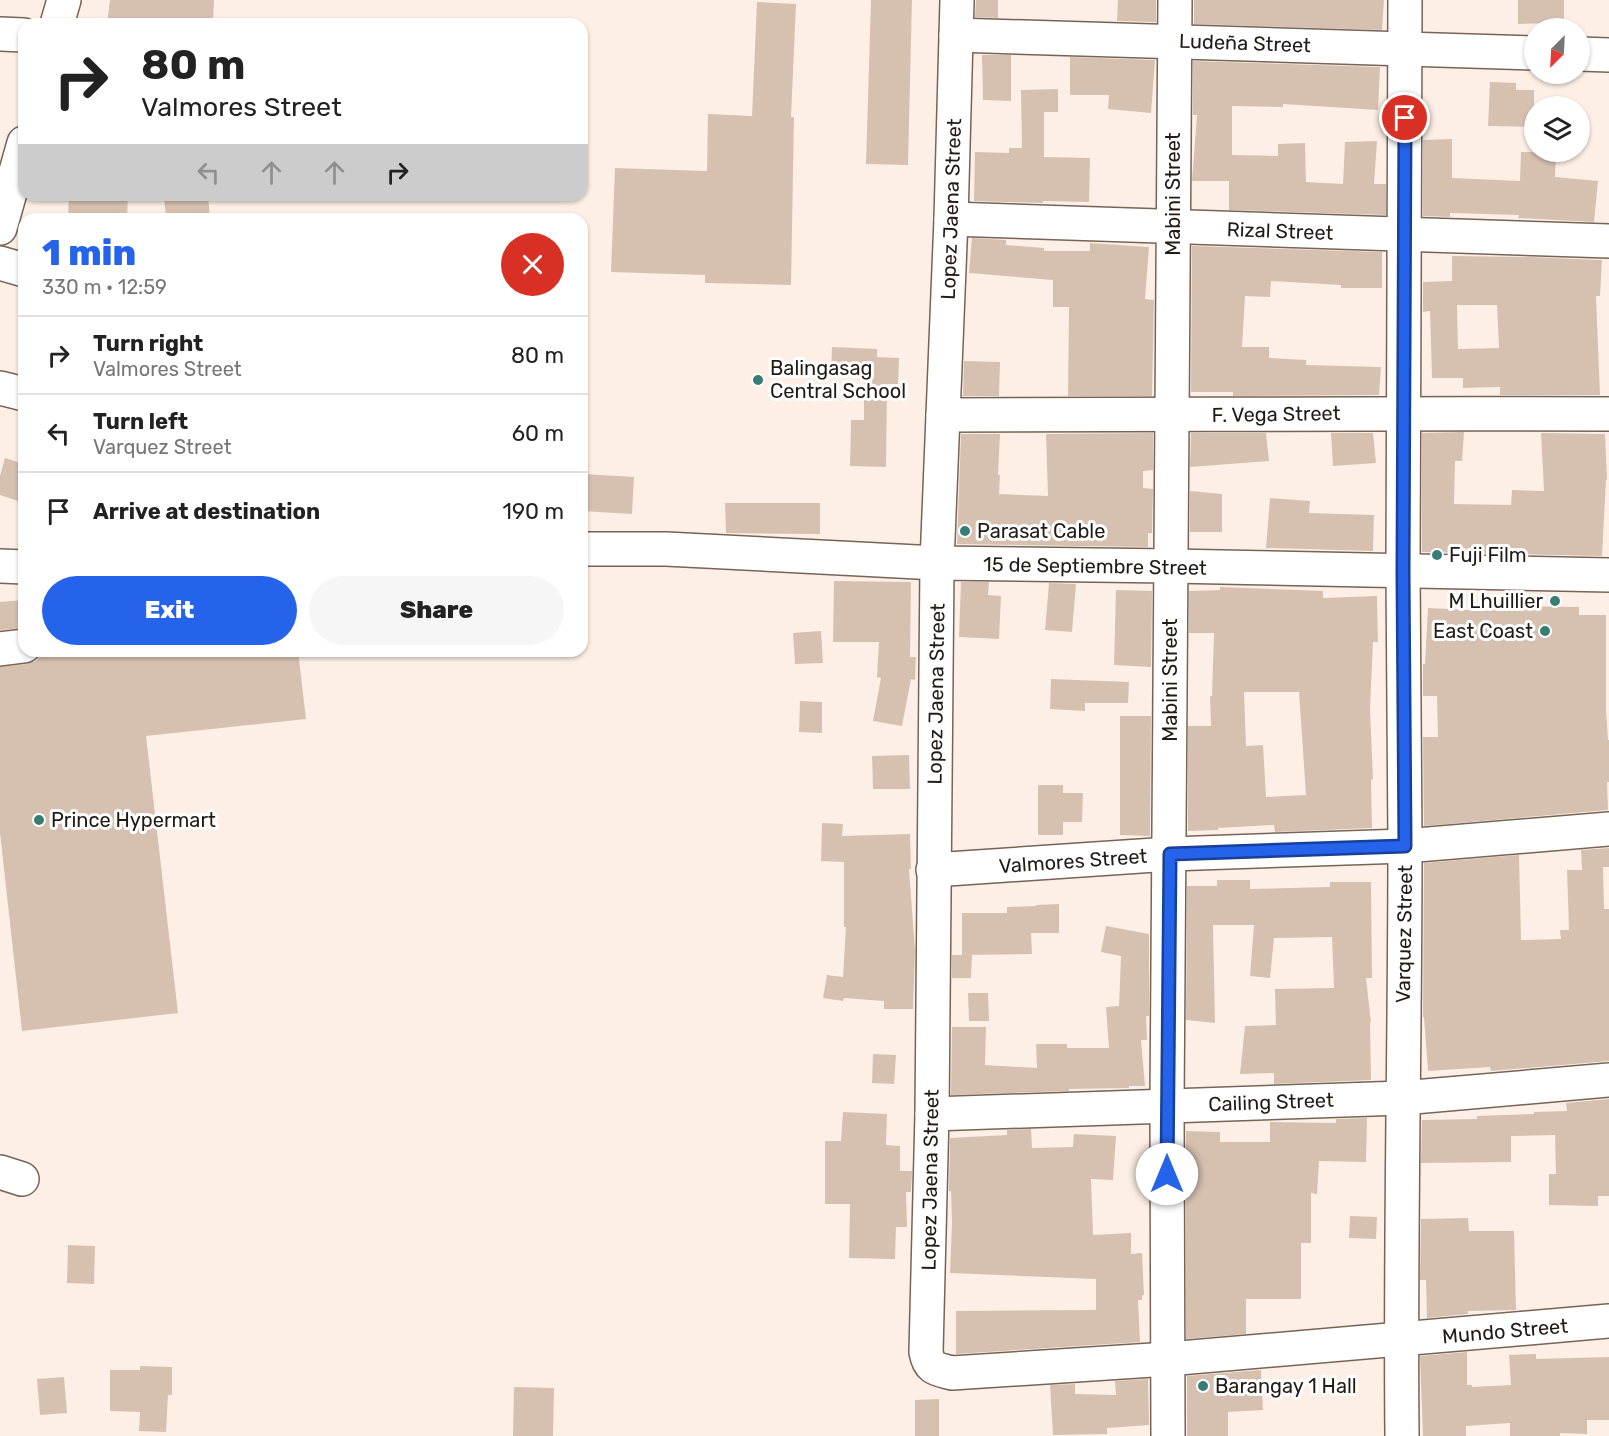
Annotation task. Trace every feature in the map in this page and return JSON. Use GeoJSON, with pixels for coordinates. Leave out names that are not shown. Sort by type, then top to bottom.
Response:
{"type":"FeatureCollection","features":[{"type":"Feature","properties":{"kind":"main road"},"geometry":{"type":"LineString","coordinates":[[59,18],[64,0]]}},
{"type":"Feature","properties":{"kind":"main road","name":"Lopez Jaena Street"},"geometry":{"type":"LineString","coordinates":[[952,1373],[933,1368],[926,1352],[932,1114],[938,563],[957,0]]}},
{"type":"Feature","properties":{"kind":"main road","name":"Mabini Street"},"geometry":{"type":"LineString","coordinates":[[1168,1436],[1167,1105],[1175,0]]}},
{"type":"Feature","properties":{"kind":"main road","name":"Varquez Street"},"geometry":{"type":"LineString","coordinates":[[1402,1436],[1405,0]]}},
{"type":"Feature","properties":{"kind":"main road"},"geometry":{"type":"LineString","coordinates":[[0,34],[18,35]]}},
{"type":"Feature","properties":{"kind":"main road","name":"Ludeña Street"},"geometry":{"type":"LineString","coordinates":[[956,35],[1524,53]]}},
{"type":"Feature","properties":{"kind":"main road"},"geometry":{"type":"LineString","coordinates":[[1590,54],[1609,55]]}},
{"type":"Feature","properties":{"kind":"main road"},"geometry":{"type":"LineString","coordinates":[[0,228],[18,164]]}},
{"type":"Feature","properties":{"kind":"main road","name":"Rizal Street"},"geometry":{"type":"LineString","coordinates":[[951,219],[1609,241]]}},
{"type":"Feature","properties":{"kind":"main road"},"geometry":{"type":"LineString","coordinates":[[0,263],[18,268]]}},
{"type":"Feature","properties":{"kind":"main road"},"geometry":{"type":"LineString","coordinates":[[0,388],[18,392]]}},
{"type":"Feature","properties":{"kind":"main road","name":"F. Vega Street"},"geometry":{"type":"LineString","coordinates":[[943,415],[1609,414]]}},
{"type":"Feature","properties":{"kind":"main road","name":"15 de Septiembre Street"},"geometry":{"type":"LineString","coordinates":[[588,549],[666,549],[938,563],[1609,575]]}},
{"type":"Feature","properties":{"kind":"main road"},"geometry":{"type":"LineString","coordinates":[[0,567],[18,567]]}},
{"type":"Feature","properties":{"kind":"main road"},"geometry":{"type":"LineString","coordinates":[[0,649],[18,647]]}},
{"type":"Feature","properties":{"kind":"main road","name":"Valmores Street"},"geometry":{"type":"LineString","coordinates":[[933,870],[1170,854],[1405,846],[1609,830]]}},
{"type":"Feature","properties":{"kind":"main road","name":"Cailing Street"},"geometry":{"type":"LineString","coordinates":[[932,1114],[1402,1098],[1609,1080]]}},
{"type":"Feature","properties":{"kind":"main road","name":"Mundo Street"},"geometry":{"type":"LineString","coordinates":[[952,1373],[1168,1359],[1609,1321]]}},
{"type":"Feature","properties":{"kind":"building"},"geometry":{"type":"Polygon","coordinates":[[[110,0],[214,0],[213,18],[108,18],[110,0]]]}},
{"type":"Feature","properties":{"kind":"building"},"geometry":{"type":"Polygon","coordinates":[[[871,0],[912,0],[908,165],[866,164],[871,0]]]}},
{"type":"Feature","properties":{"kind":"building"},"geometry":{"type":"Polygon","coordinates":[[[976,0],[998,0],[998,18],[975,17],[976,0]]]}},
{"type":"Feature","properties":{"kind":"building"},"geometry":{"type":"Polygon","coordinates":[[[1118,0],[1156,0],[1156,22],[1117,21],[1118,0]]]}},
{"type":"Feature","properties":{"kind":"building"},"geometry":{"type":"Polygon","coordinates":[[[1194,0],[1384,0],[1382,30],[1194,24],[1194,0]]]}},
{"type":"Feature","properties":{"kind":"building"},"geometry":{"type":"Polygon","coordinates":[[[1518,0],[1564,0],[1564,18],[1524,18],[1524,24],[1518,24],[1518,0]]]}},
{"type":"Feature","properties":{"kind":"building"},"geometry":{"type":"Polygon","coordinates":[[[757,2],[796,4],[791,117],[794,117],[791,285],[705,283],[705,275],[611,272],[615,168],[707,171],[708,114],[752,116],[757,2]]]}},
{"type":"Feature","properties":{"kind":"building"},"geometry":{"type":"Polygon","coordinates":[[[982,55],[1011,55],[1011,101],[983,100],[982,55]]]}},
{"type":"Feature","properties":{"kind":"building"},"geometry":{"type":"Polygon","coordinates":[[[1070,57],[1155,60],[1151,113],[1108,109],[1109,95],[1070,95],[1070,57]]]}},
{"type":"Feature","properties":{"kind":"building"},"geometry":{"type":"Polygon","coordinates":[[[1193,61],[1380,67],[1378,110],[1283,104],[1283,107],[1232,106],[1232,155],[1278,156],[1278,144],[1305,143],[1306,182],[1343,184],[1345,142],[1377,141],[1374,184],[1386,184],[1386,215],[1229,210],[1229,181],[1192,181],[1197,115],[1193,115],[1193,61]]]}},
{"type":"Feature","properties":{"kind":"building"},"geometry":{"type":"Polygon","coordinates":[[[1490,82],[1516,83],[1516,90],[1534,90],[1534,96],[1524,96],[1524,127],[1488,126],[1490,82]]]}},
{"type":"Feature","properties":{"kind":"building"},"geometry":{"type":"Polygon","coordinates":[[[1058,89],[1058,112],[1044,112],[1044,157],[1090,158],[1089,202],[974,201],[975,152],[1009,153],[1009,148],[1022,148],[1021,90],[1058,89]]]}},
{"type":"Feature","properties":{"kind":"building"},"geometry":{"type":"Polygon","coordinates":[[[1452,139],[1452,178],[1520,181],[1521,152],[1524,152],[1524,162],[1556,162],[1555,177],[1598,181],[1594,222],[1518,218],[1519,215],[1450,213],[1450,217],[1423,216],[1423,140],[1452,139]]]}},
{"type":"Feature","properties":{"kind":"building"},"geometry":{"type":"Polygon","coordinates":[[[69,201],[128,201],[127,213],[68,213],[69,201]]]}},
{"type":"Feature","properties":{"kind":"building"},"geometry":{"type":"Polygon","coordinates":[[[164,201],[208,201],[210,213],[166,213],[164,201]]]}},
{"type":"Feature","properties":{"kind":"building"},"geometry":{"type":"Polygon","coordinates":[[[972,238],[1006,240],[1006,245],[1044,248],[1044,251],[1090,251],[1090,243],[1149,247],[1145,299],[1154,300],[1152,396],[1068,396],[1069,307],[1053,307],[1053,280],[969,273],[972,238]]]}},
{"type":"Feature","properties":{"kind":"building"},"geometry":{"type":"Polygon","coordinates":[[[1192,246],[1382,252],[1382,288],[1341,288],[1341,285],[1271,281],[1270,297],[1245,296],[1242,347],[1269,347],[1269,358],[1306,360],[1306,365],[1381,367],[1379,395],[1233,396],[1233,392],[1191,392],[1192,246]]]}},
{"type":"Feature","properties":{"kind":"building"},"geometry":{"type":"Polygon","coordinates":[[[1452,256],[1602,260],[1600,296],[1596,296],[1600,395],[1500,395],[1500,387],[1463,388],[1463,378],[1432,378],[1430,311],[1423,312],[1423,282],[1452,281],[1452,256]],[[1457,305],[1458,349],[1499,348],[1497,305],[1457,305]]]}},
{"type":"Feature","properties":{"kind":"building"},"geometry":{"type":"Polygon","coordinates":[[[832,347],[877,349],[877,357],[899,358],[898,384],[887,384],[886,467],[850,466],[851,420],[864,420],[864,377],[831,376],[832,347]]]}},
{"type":"Feature","properties":{"kind":"building"},"geometry":{"type":"Polygon","coordinates":[[[964,361],[1000,362],[999,396],[963,396],[964,361]]]}},
{"type":"Feature","properties":{"kind":"building"},"geometry":{"type":"Polygon","coordinates":[[[1464,432],[1462,461],[1455,461],[1454,504],[1511,505],[1512,490],[1544,491],[1541,433],[1605,434],[1607,480],[1602,556],[1422,552],[1422,433],[1464,432]]]}},
{"type":"Feature","properties":{"kind":"building"},"geometry":{"type":"Polygon","coordinates":[[[1153,433],[1153,470],[1143,471],[1143,488],[1153,489],[1152,533],[1148,533],[1148,547],[957,544],[961,434],[1000,434],[999,494],[1048,496],[1046,434],[1153,433]]]}},
{"type":"Feature","properties":{"kind":"building"},"geometry":{"type":"Polygon","coordinates":[[[1191,433],[1266,433],[1269,461],[1190,467],[1191,433]]]}},
{"type":"Feature","properties":{"kind":"building"},"geometry":{"type":"Polygon","coordinates":[[[1331,433],[1373,433],[1376,463],[1333,466],[1331,433]]]}},
{"type":"Feature","properties":{"kind":"building"},"geometry":{"type":"Polygon","coordinates":[[[5,458],[18,462],[18,501],[0,495],[0,476],[5,458]]]}},
{"type":"Feature","properties":{"kind":"building"},"geometry":{"type":"Polygon","coordinates":[[[588,474],[634,477],[632,514],[588,511],[588,474]]]}},
{"type":"Feature","properties":{"kind":"building"},"geometry":{"type":"Polygon","coordinates":[[[1190,491],[1222,494],[1222,532],[1190,532],[1190,491]]]}},
{"type":"Feature","properties":{"kind":"building"},"geometry":{"type":"Polygon","coordinates":[[[1270,498],[1310,501],[1309,513],[1374,515],[1373,551],[1266,548],[1270,498]]]}},
{"type":"Feature","properties":{"kind":"building"},"geometry":{"type":"Polygon","coordinates":[[[725,503],[820,503],[820,534],[726,533],[725,503]]]}},
{"type":"Feature","properties":{"kind":"building"},"geometry":{"type":"Polygon","coordinates":[[[834,581],[911,582],[910,657],[916,657],[915,680],[911,679],[902,726],[873,721],[881,678],[877,677],[879,642],[833,642],[834,581]]]}},
{"type":"Feature","properties":{"kind":"building"},"geometry":{"type":"Polygon","coordinates":[[[961,582],[989,582],[988,595],[1001,596],[999,639],[959,637],[961,582]]]}},
{"type":"Feature","properties":{"kind":"building"},"geometry":{"type":"Polygon","coordinates":[[[1049,583],[1076,584],[1072,632],[1045,630],[1049,583]]]}},
{"type":"Feature","properties":{"kind":"building"},"geometry":{"type":"Polygon","coordinates":[[[1220,587],[1323,591],[1323,598],[1377,596],[1378,642],[1373,642],[1370,709],[1373,779],[1371,780],[1372,828],[1275,832],[1274,825],[1188,831],[1188,726],[1211,726],[1210,696],[1212,696],[1214,633],[1189,633],[1189,591],[1220,590],[1220,587]],[[1244,692],[1246,746],[1263,745],[1266,797],[1306,795],[1299,692],[1244,692]]]}},
{"type":"Feature","properties":{"kind":"building"},"geometry":{"type":"Polygon","coordinates":[[[1116,590],[1152,591],[1151,667],[1114,665],[1116,590]]]}},
{"type":"Feature","properties":{"kind":"building"},"geometry":{"type":"Polygon","coordinates":[[[18,600],[18,628],[0,630],[0,602],[18,600]]]}},
{"type":"Feature","properties":{"kind":"building"},"geometry":{"type":"Polygon","coordinates":[[[1492,606],[1579,607],[1579,615],[1606,615],[1608,810],[1424,826],[1423,737],[1438,737],[1437,696],[1423,696],[1423,664],[1425,664],[1428,608],[1492,611],[1492,606]]]}},
{"type":"Feature","properties":{"kind":"building"},"geometry":{"type":"Polygon","coordinates":[[[821,631],[823,663],[795,664],[793,633],[821,631]]]}},
{"type":"Feature","properties":{"kind":"building"},"geometry":{"type":"Polygon","coordinates":[[[38,657],[299,657],[306,719],[146,736],[178,1013],[22,1031],[0,833],[0,667],[36,661],[38,657]]]}},
{"type":"Feature","properties":{"kind":"building"},"geometry":{"type":"Polygon","coordinates":[[[1051,679],[1129,682],[1128,703],[1085,703],[1085,711],[1050,709],[1051,679]]]}},
{"type":"Feature","properties":{"kind":"building"},"geometry":{"type":"Polygon","coordinates":[[[800,701],[822,702],[822,733],[799,732],[800,701]]]}},
{"type":"Feature","properties":{"kind":"building"},"geometry":{"type":"Polygon","coordinates":[[[1120,716],[1151,716],[1150,836],[1120,835],[1120,716]]]}},
{"type":"Feature","properties":{"kind":"building"},"geometry":{"type":"Polygon","coordinates":[[[909,755],[910,789],[873,789],[872,756],[909,755]]]}},
{"type":"Feature","properties":{"kind":"building"},"geometry":{"type":"Polygon","coordinates":[[[1038,785],[1063,785],[1063,793],[1083,793],[1082,822],[1063,822],[1063,835],[1038,835],[1038,785]]]}},
{"type":"Feature","properties":{"kind":"building"},"geometry":{"type":"Polygon","coordinates":[[[822,823],[843,824],[842,836],[910,834],[911,869],[909,869],[915,951],[913,1009],[884,1009],[884,1001],[844,998],[843,1001],[823,998],[827,975],[843,977],[846,927],[844,927],[844,862],[821,861],[822,823]]]}},
{"type":"Feature","properties":{"kind":"building"},"geometry":{"type":"Polygon","coordinates":[[[1609,848],[1609,867],[1603,867],[1604,909],[1609,909],[1609,1061],[1491,1071],[1490,1067],[1428,1071],[1423,1017],[1424,863],[1519,855],[1521,940],[1561,939],[1560,930],[1569,930],[1567,870],[1582,870],[1581,850],[1609,848]]]}},
{"type":"Feature","properties":{"kind":"building"},"geometry":{"type":"Polygon","coordinates":[[[1217,880],[1250,880],[1250,889],[1330,887],[1330,882],[1371,882],[1372,978],[1366,978],[1371,1022],[1371,1080],[1274,1084],[1274,1073],[1240,1074],[1245,1026],[1276,1025],[1275,989],[1334,988],[1332,937],[1274,938],[1270,978],[1250,976],[1254,925],[1213,925],[1215,1023],[1186,1020],[1187,886],[1217,886],[1217,880]]]}},
{"type":"Feature","properties":{"kind":"building"},"geometry":{"type":"Polygon","coordinates":[[[1059,904],[1059,933],[1031,933],[1032,954],[962,955],[962,913],[1007,913],[1007,907],[1059,904]]]}},
{"type":"Feature","properties":{"kind":"building"},"geometry":{"type":"Polygon","coordinates":[[[1106,926],[1149,934],[1149,1016],[1146,1016],[1147,1040],[1141,1040],[1145,1086],[951,1095],[952,1027],[986,1027],[985,1065],[1037,1068],[1036,1044],[1067,1044],[1067,1048],[1109,1048],[1106,1007],[1119,1006],[1121,956],[1101,952],[1106,926]]]}},
{"type":"Feature","properties":{"kind":"building"},"geometry":{"type":"Polygon","coordinates":[[[952,955],[972,955],[971,978],[952,978],[952,955]]]}},
{"type":"Feature","properties":{"kind":"building"},"geometry":{"type":"Polygon","coordinates":[[[968,993],[988,993],[989,1021],[969,1021],[968,993]]]}},
{"type":"Feature","properties":{"kind":"building"},"geometry":{"type":"Polygon","coordinates":[[[873,1054],[896,1055],[894,1084],[872,1083],[873,1054]]]}},
{"type":"Feature","properties":{"kind":"building"},"geometry":{"type":"Polygon","coordinates":[[[1609,1099],[1609,1196],[1598,1196],[1598,1206],[1549,1205],[1549,1174],[1556,1174],[1555,1135],[1511,1136],[1511,1162],[1421,1163],[1422,1120],[1477,1119],[1477,1116],[1567,1111],[1566,1103],[1609,1099]]]}},
{"type":"Feature","properties":{"kind":"building"},"geometry":{"type":"Polygon","coordinates":[[[843,1112],[887,1114],[886,1145],[900,1146],[900,1171],[912,1171],[911,1192],[906,1192],[907,1227],[896,1227],[895,1259],[849,1258],[850,1204],[825,1204],[825,1141],[841,1141],[843,1112]]]}},
{"type":"Feature","properties":{"kind":"building"},"geometry":{"type":"Polygon","coordinates":[[[1367,1118],[1366,1162],[1319,1161],[1317,1194],[1311,1193],[1311,1243],[1301,1243],[1301,1299],[1246,1299],[1246,1334],[1186,1339],[1186,1131],[1220,1132],[1220,1142],[1270,1142],[1270,1122],[1336,1123],[1336,1119],[1367,1118]]]}},
{"type":"Feature","properties":{"kind":"building"},"geometry":{"type":"Polygon","coordinates":[[[1031,1129],[1032,1148],[1073,1147],[1074,1134],[1116,1136],[1113,1180],[1091,1179],[1093,1235],[1131,1233],[1131,1254],[1142,1253],[1144,1295],[1142,1295],[1142,1300],[1138,1300],[1140,1342],[956,1354],[956,1311],[1096,1310],[1096,1279],[950,1273],[952,1223],[951,1191],[949,1191],[950,1138],[1007,1135],[1007,1130],[1031,1129]]]}},
{"type":"Feature","properties":{"kind":"building"},"geometry":{"type":"Polygon","coordinates":[[[1350,1216],[1377,1217],[1376,1239],[1349,1238],[1350,1216]]]}},
{"type":"Feature","properties":{"kind":"building"},"geometry":{"type":"Polygon","coordinates":[[[1468,1218],[1469,1231],[1514,1231],[1516,1310],[1468,1311],[1468,1314],[1427,1318],[1426,1280],[1420,1280],[1421,1219],[1468,1218]]]}},
{"type":"Feature","properties":{"kind":"building"},"geometry":{"type":"Polygon","coordinates":[[[68,1245],[95,1246],[94,1284],[67,1283],[68,1245]]]}},
{"type":"Feature","properties":{"kind":"building"},"geometry":{"type":"Polygon","coordinates":[[[1467,1352],[1467,1385],[1472,1385],[1472,1387],[1511,1385],[1509,1355],[1536,1354],[1536,1359],[1609,1357],[1609,1420],[1587,1420],[1587,1434],[1510,1436],[1510,1423],[1466,1426],[1466,1436],[1423,1436],[1420,1356],[1467,1352]]]}},
{"type":"Feature","properties":{"kind":"building"},"geometry":{"type":"Polygon","coordinates":[[[140,1366],[172,1367],[172,1395],[168,1395],[166,1432],[139,1431],[140,1412],[110,1411],[110,1370],[140,1370],[140,1366]]]}},
{"type":"Feature","properties":{"kind":"building"},"geometry":{"type":"Polygon","coordinates":[[[1261,1370],[1263,1410],[1228,1412],[1228,1436],[1187,1436],[1187,1376],[1261,1370]]]}},
{"type":"Feature","properties":{"kind":"building"},"geometry":{"type":"Polygon","coordinates":[[[64,1377],[67,1413],[40,1415],[37,1379],[64,1377]]]}},
{"type":"Feature","properties":{"kind":"building"},"geometry":{"type":"Polygon","coordinates":[[[1148,1379],[1149,1425],[1107,1428],[1107,1434],[1053,1435],[1050,1385],[1075,1384],[1075,1394],[1116,1395],[1115,1381],[1148,1379]]]}},
{"type":"Feature","properties":{"kind":"building"},"geometry":{"type":"Polygon","coordinates":[[[514,1387],[554,1388],[553,1436],[513,1436],[514,1387]]]}},
{"type":"Feature","properties":{"kind":"building"},"geometry":{"type":"Polygon","coordinates":[[[939,1399],[939,1436],[915,1436],[915,1400],[939,1399]]]}},
{"type":"Feature","properties":{"kind":"place","name":"Balingasag Central School"},"geometry":{"type":"Point","coordinates":[758,380]}},
{"type":"Feature","properties":{"kind":"place","name":"Parasat Cable"},"geometry":{"type":"Point","coordinates":[965,531]}},
{"type":"Feature","properties":{"kind":"place","name":"Fuji Film"},"geometry":{"type":"Point","coordinates":[1437,555]}},
{"type":"Feature","properties":{"kind":"place","name":"M Lhuillier"},"geometry":{"type":"Point","coordinates":[1555,601]}},
{"type":"Feature","properties":{"kind":"place","name":"East Coast"},"geometry":{"type":"Point","coordinates":[1545,631]}},
{"type":"Feature","properties":{"kind":"place","name":"Prince Hypermart"},"geometry":{"type":"Point","coordinates":[39,820]}},
{"type":"Feature","properties":{"kind":"place","name":"Barangay 1 Hall"},"geometry":{"type":"Point","coordinates":[1203,1386]}},
{"type":"Feature","properties":{"kind":"route"},"geometry":{"type":"LineString","coordinates":[[1167,1174],[1170,854],[1405,846],[1403,572],[1405,118]]}}]}
